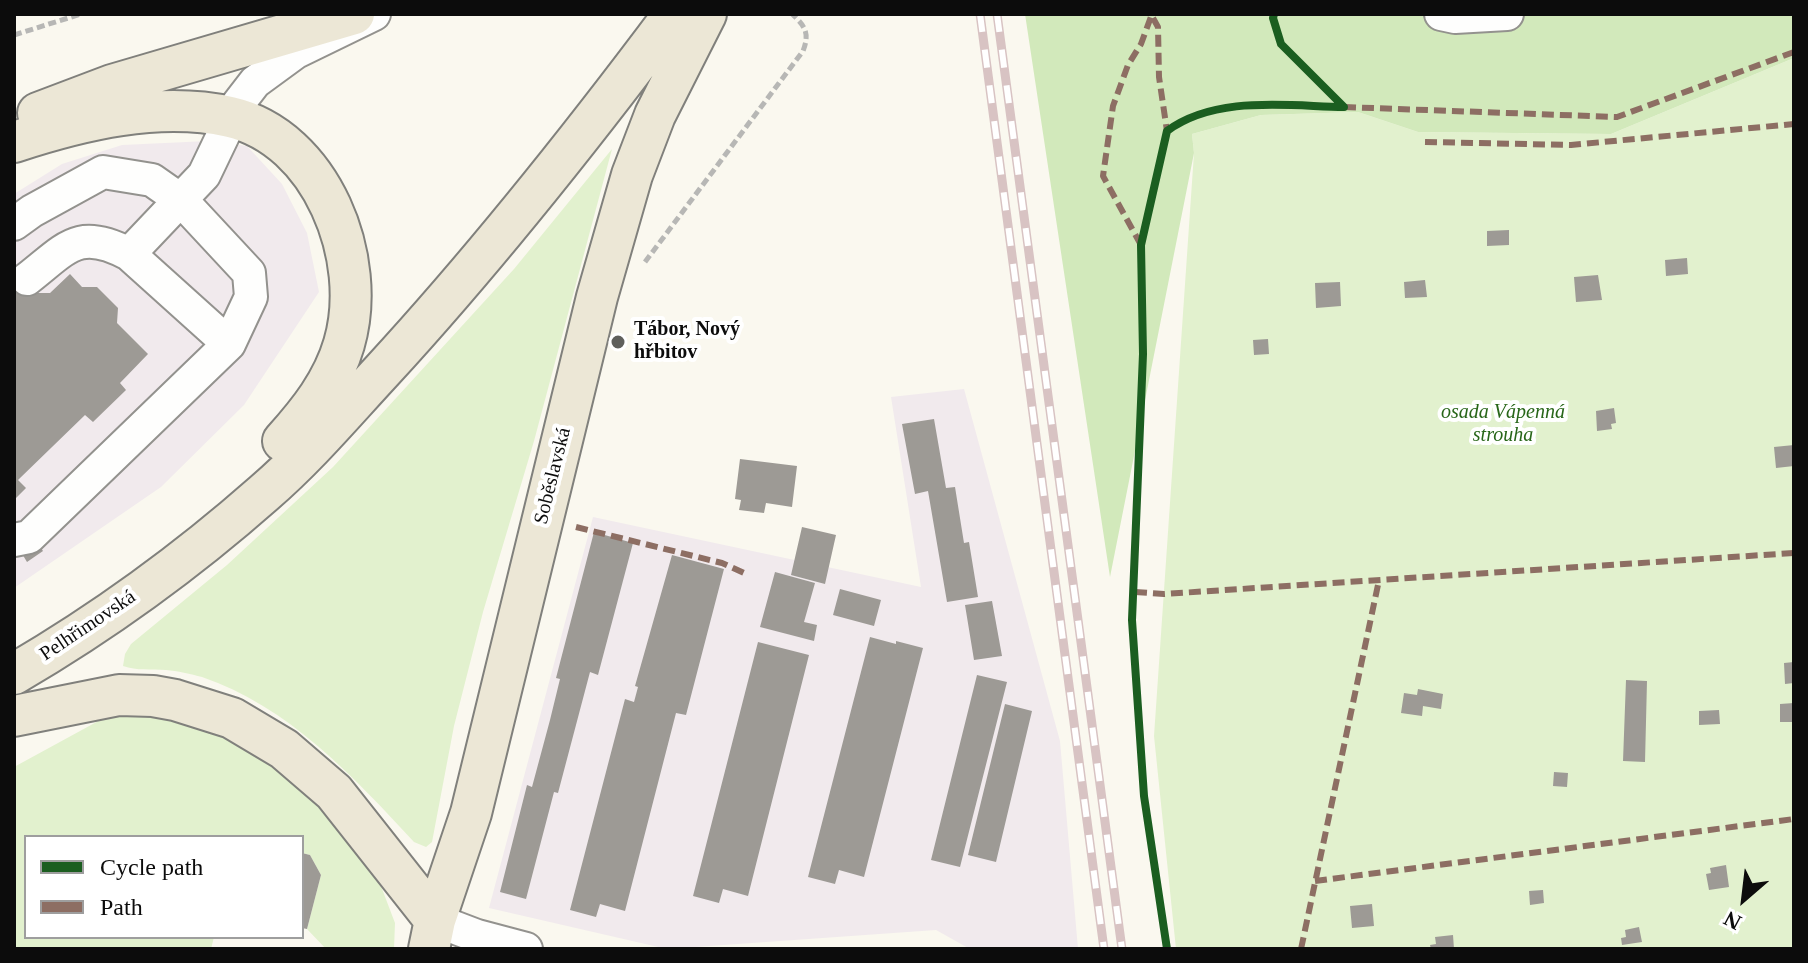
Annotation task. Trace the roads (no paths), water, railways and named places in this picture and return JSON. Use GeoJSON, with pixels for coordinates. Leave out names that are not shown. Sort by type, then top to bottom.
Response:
{"type":"FeatureCollection","features":[{"type":"Feature","properties":{"kind":"main road"},"geometry":{"type":"LineString","coordinates":[[14,126],[60,104],[112,85],[354,14]]}},
{"type":"Feature","properties":{"kind":"main road"},"geometry":{"type":"LineString","coordinates":[[161,577],[267,491],[396,355],[501,234],[674,14]]}},
{"type":"Feature","properties":{"kind":"main road","name":"Soběslavská"},"geometry":{"type":"LineString","coordinates":[[432,934],[471,813],[597,297],[632,175],[655,115],[706,14]]}},
{"type":"Feature","properties":{"kind":"main road"},"geometry":{"type":"LineString","coordinates":[[14,142],[44,132],[128,114],[161,112],[232,117],[255,126],[300,157],[337,221],[349,270],[349,318],[341,352],[318,400],[161,577]]}},
{"type":"Feature","properties":{"kind":"main road","name":"Pelhřimovská"},"geometry":{"type":"LineString","coordinates":[[14,674],[102,619],[161,577]]}},
{"type":"Feature","properties":{"kind":"main road"},"geometry":{"type":"LineString","coordinates":[[14,716],[119,695],[175,700],[232,718],[284,749],[334,792],[432,934]]}},
{"type":"Feature","properties":{"kind":"street"},"geometry":{"type":"LineString","coordinates":[[129,254],[182,201],[212,164],[245,93],[278,62],[374,14]]}},
{"type":"Feature","properties":{"kind":"street"},"geometry":{"type":"LineString","coordinates":[[1441,14],[1469,17],[1507,14]]}},
{"type":"Feature","properties":{"kind":"street"},"geometry":{"type":"LineString","coordinates":[[14,224],[103,172],[152,180],[182,201],[249,273],[251,297],[229,344],[29,537],[14,540]]}},
{"type":"Feature","properties":{"kind":"street"},"geometry":{"type":"LineString","coordinates":[[27,279],[74,243],[92,240],[114,246],[129,254],[229,344]]}},
{"type":"Feature","properties":{"kind":"street"},"geometry":{"type":"LineString","coordinates":[[432,934],[477,936],[526,949]]}},
{"type":"Feature","properties":{"kind":"railway"},"geometry":{"type":"LineString","coordinates":[[980,14],[1104,949]]}},
{"type":"Feature","properties":{"kind":"railway"},"geometry":{"type":"LineString","coordinates":[[997,14],[1122,949]]}},
{"type":"Feature","properties":{"kind":"place","name":"Tábor, Nový hřbitov"},"geometry":{"type":"Point","coordinates":[618,342]}},
{"type":"Feature","properties":{"kind":"park label","name":"osada Vápenná strouha"},"geometry":{"type":"Point","coordinates":[1503,424]}}]}
